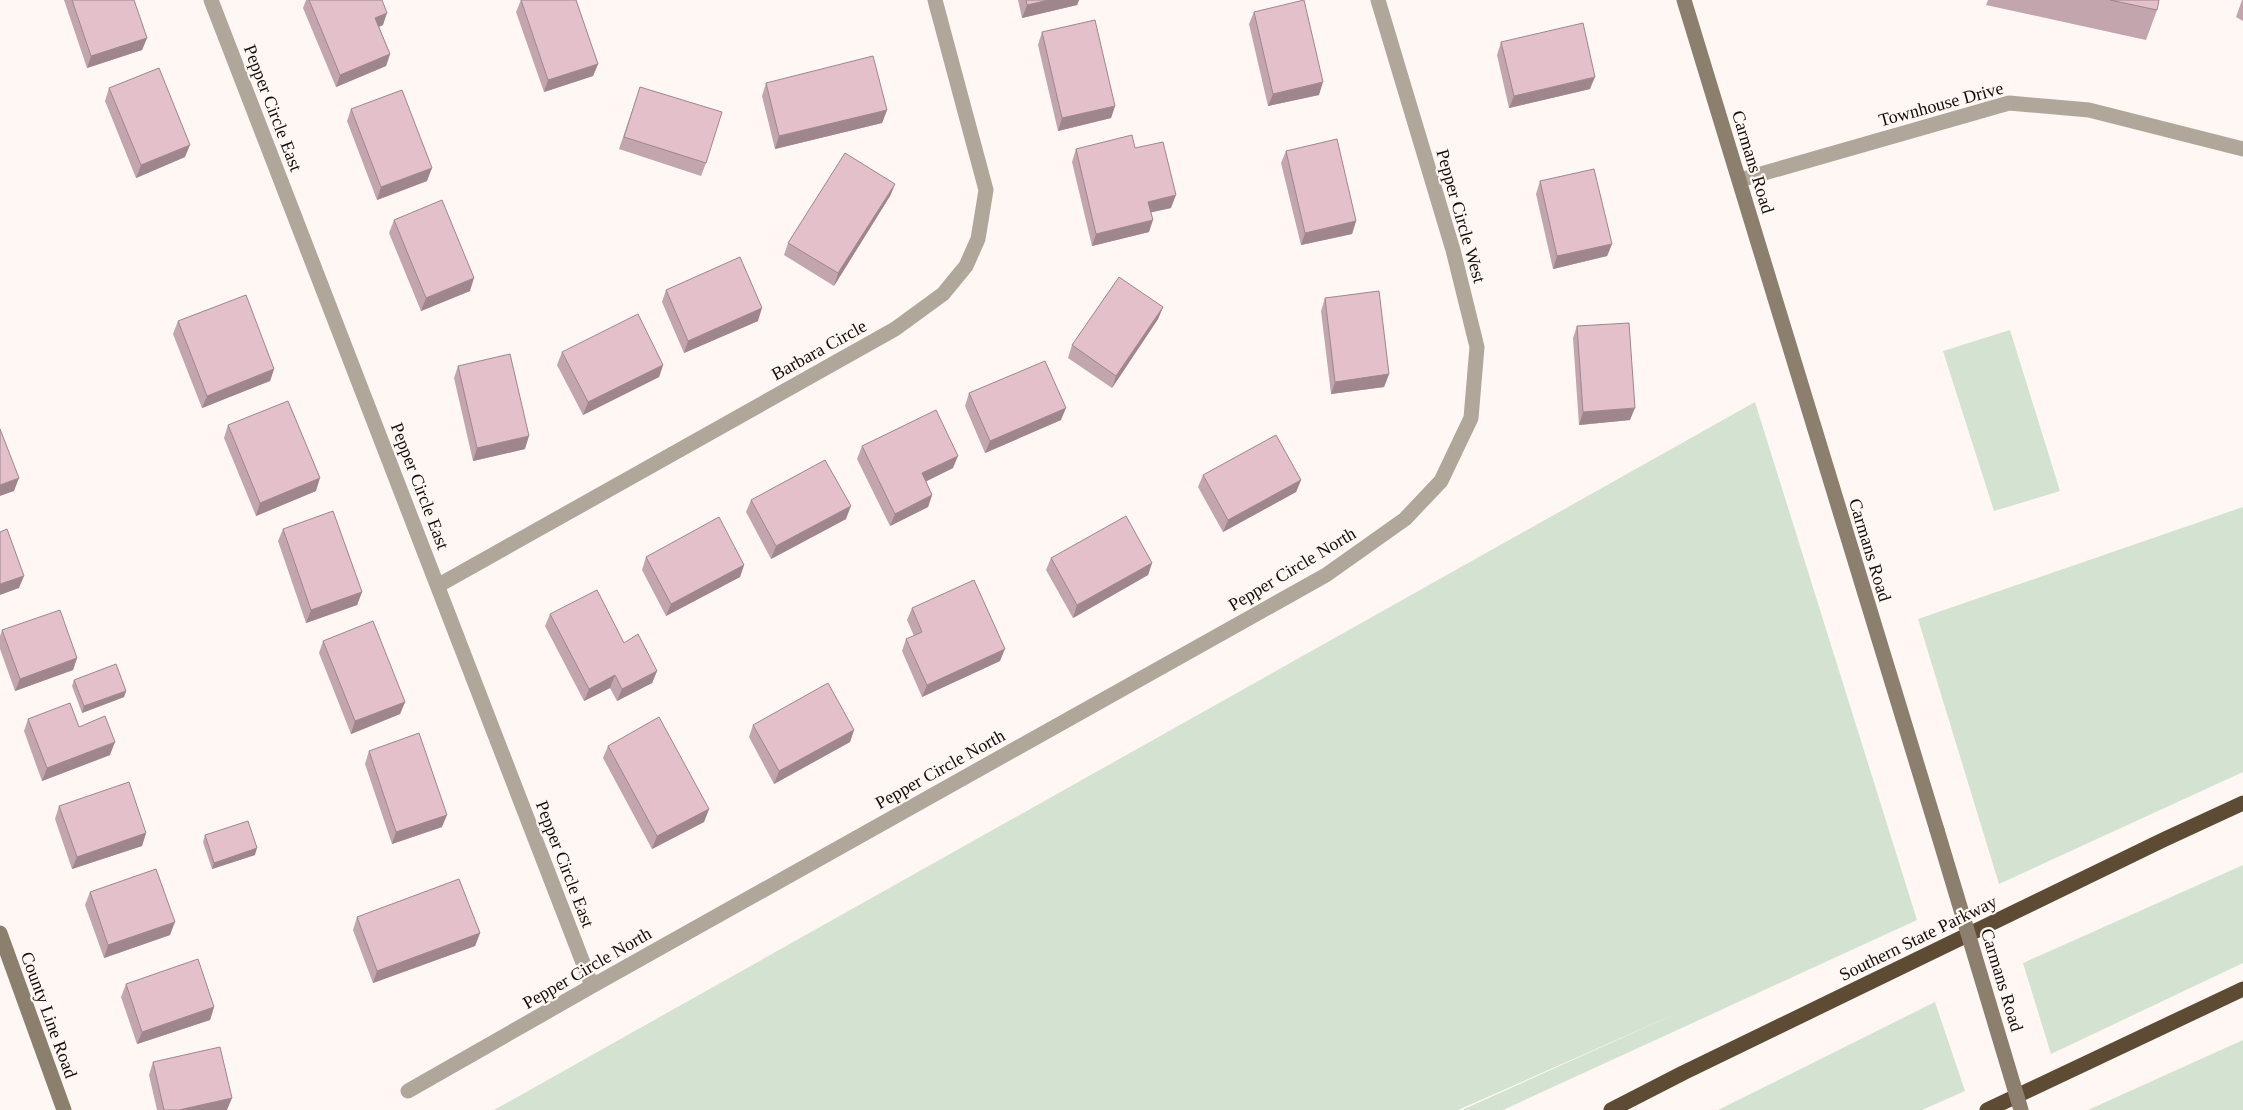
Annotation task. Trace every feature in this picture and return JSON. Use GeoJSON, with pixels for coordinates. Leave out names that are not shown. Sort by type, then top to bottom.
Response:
{"type":"FeatureCollection","features":[{"type":"Feature","properties":{"kind":"highway","name":"Southern State Parkway"},"geometry":{"type":"LineString","coordinates":[[1612,1110],[1692,1069],[2162,840],[2243,803]]}},
{"type":"Feature","properties":{"kind":"highway"},"geometry":{"type":"LineString","coordinates":[[1987,1110],[2243,989]]}},
{"type":"Feature","properties":{"kind":"street","name":"Pepper Circle East"},"geometry":{"type":"LineString","coordinates":[[211,0],[592,986]]}},
{"type":"Feature","properties":{"kind":"street","name":"Barbara Circle"},"geometry":{"type":"LineString","coordinates":[[438,585],[895,329],[943,294],[966,266],[978,239],[986,190],[935,0]]}},
{"type":"Feature","properties":{"kind":"street","name":"Pepper Circle West"},"geometry":{"type":"LineString","coordinates":[[1378,0],[1453,250],[1477,347],[1470,418],[1458,444]]}},
{"type":"Feature","properties":{"kind":"street","name":"Carmans Road"},"geometry":{"type":"LineString","coordinates":[[1684,0],[2021,1110]]}},
{"type":"Feature","properties":{"kind":"street","name":"Townhouse Drive"},"geometry":{"type":"LineString","coordinates":[[1740,180],[2009,103],[2089,110],[2243,149]]}},
{"type":"Feature","properties":{"kind":"street","name":"Pepper Circle North"},"geometry":{"type":"LineString","coordinates":[[408,1091],[1326,575],[1405,519],[1441,481],[1458,444]]}},
{"type":"Feature","properties":{"kind":"street","name":"County Line Road"},"geometry":{"type":"LineString","coordinates":[[0,933],[64,1110]]}},
{"type":"Feature","properties":{"kind":"green space"},"geometry":{"type":"Polygon","coordinates":[[[2010,330],[2060,491],[1994,511],[1943,351],[2010,330]]]}},
{"type":"Feature","properties":{"kind":"green space"},"geometry":{"type":"Polygon","coordinates":[[[1755,402],[1917,920],[1503,1110],[1462,1110],[1684,1010],[1458,1110],[494,1110],[1755,402]]]}},
{"type":"Feature","properties":{"kind":"green space"},"geometry":{"type":"Polygon","coordinates":[[[2243,507],[2243,772],[1999,884],[1918,619],[2243,507]]]}},
{"type":"Feature","properties":{"kind":"green space"},"geometry":{"type":"Polygon","coordinates":[[[2243,865],[2243,963],[2051,1054],[2023,963],[2243,865]]]}},
{"type":"Feature","properties":{"kind":"green space"},"geometry":{"type":"Polygon","coordinates":[[[1935,1002],[1965,1091],[1922,1110],[1718,1110],[1935,1002]]]}},
{"type":"Feature","properties":{"kind":"green space"},"geometry":{"type":"Polygon","coordinates":[[[2243,1040],[2243,1110],[2088,1110],[2243,1040]]]}},
{"type":"Feature","properties":{"kind":"building"},"geometry":{"type":"Polygon","coordinates":[[[72,0],[134,0],[147,38],[91,56],[72,0]]]}},
{"type":"Feature","properties":{"kind":"building"},"geometry":{"type":"Polygon","coordinates":[[[309,0],[382,0],[387,13],[375,18],[390,54],[340,75],[309,0]]]}},
{"type":"Feature","properties":{"kind":"building"},"geometry":{"type":"Polygon","coordinates":[[[521,0],[576,0],[598,64],[548,80],[521,0]]]}},
{"type":"Feature","properties":{"kind":"building"},"geometry":{"type":"Polygon","coordinates":[[[1026,0],[1049,0],[1027,5],[1026,0]]]}},
{"type":"Feature","properties":{"kind":"building"},"geometry":{"type":"Polygon","coordinates":[[[1304,0],[1323,82],[1273,94],[1254,12],[1304,0]]]}},
{"type":"Feature","properties":{"kind":"building"},"geometry":{"type":"Polygon","coordinates":[[[2110,0],[2159,0],[2157,10],[2110,0]]]}},
{"type":"Feature","properties":{"kind":"building"},"geometry":{"type":"Polygon","coordinates":[[[1095,20],[1115,106],[1062,118],[1042,32],[1095,20]]]}},
{"type":"Feature","properties":{"kind":"building"},"geometry":{"type":"Polygon","coordinates":[[[1583,23],[1595,77],[1514,96],[1501,42],[1583,23]]]}},
{"type":"Feature","properties":{"kind":"building"},"geometry":{"type":"Polygon","coordinates":[[[873,56],[887,110],[779,136],[766,83],[873,56]]]}},
{"type":"Feature","properties":{"kind":"building"},"geometry":{"type":"Polygon","coordinates":[[[159,68],[190,145],[141,165],[109,88],[159,68]]]}},
{"type":"Feature","properties":{"kind":"building"},"geometry":{"type":"Polygon","coordinates":[[[640,87],[722,112],[706,163],[624,137],[640,87]]]}},
{"type":"Feature","properties":{"kind":"building"},"geometry":{"type":"Polygon","coordinates":[[[402,90],[432,168],[381,187],[351,109],[402,90]]]}},
{"type":"Feature","properties":{"kind":"building"},"geometry":{"type":"Polygon","coordinates":[[[1132,135],[1135,148],[1163,142],[1176,195],[1148,202],[1153,220],[1096,234],[1076,149],[1132,135]]]}},
{"type":"Feature","properties":{"kind":"building"},"geometry":{"type":"Polygon","coordinates":[[[1337,139],[1356,221],[1305,233],[1286,151],[1337,139]]]}},
{"type":"Feature","properties":{"kind":"building"},"geometry":{"type":"Polygon","coordinates":[[[845,153],[895,184],[838,273],[788,243],[845,153]]]}},
{"type":"Feature","properties":{"kind":"building"},"geometry":{"type":"Polygon","coordinates":[[[1594,169],[1612,244],[1557,256],[1540,181],[1594,169]]]}},
{"type":"Feature","properties":{"kind":"building"},"geometry":{"type":"Polygon","coordinates":[[[442,200],[474,278],[426,298],[394,220],[442,200]]]}},
{"type":"Feature","properties":{"kind":"building"},"geometry":{"type":"Polygon","coordinates":[[[740,257],[762,308],[688,341],[666,290],[740,257]]]}},
{"type":"Feature","properties":{"kind":"building"},"geometry":{"type":"Polygon","coordinates":[[[1119,277],[1163,307],[1116,376],[1072,345],[1119,277]]]}},
{"type":"Feature","properties":{"kind":"building"},"geometry":{"type":"Polygon","coordinates":[[[1379,291],[1389,374],[1335,382],[1325,298],[1379,291]]]}},
{"type":"Feature","properties":{"kind":"building"},"geometry":{"type":"Polygon","coordinates":[[[246,295],[274,369],[207,396],[178,321],[246,295]]]}},
{"type":"Feature","properties":{"kind":"building"},"geometry":{"type":"Polygon","coordinates":[[[638,314],[663,365],[588,402],[562,352],[638,314]]]}},
{"type":"Feature","properties":{"kind":"building"},"geometry":{"type":"Polygon","coordinates":[[[1629,323],[1635,408],[1583,412],[1577,326],[1629,323]]]}},
{"type":"Feature","properties":{"kind":"building"},"geometry":{"type":"Polygon","coordinates":[[[510,354],[529,436],[477,448],[458,366],[510,354]]]}},
{"type":"Feature","properties":{"kind":"building"},"geometry":{"type":"Polygon","coordinates":[[[1045,361],[1066,408],[990,441],[969,393],[1045,361]]]}},
{"type":"Feature","properties":{"kind":"building"},"geometry":{"type":"Polygon","coordinates":[[[288,401],[320,478],[260,503],[228,425],[288,401]]]}},
{"type":"Feature","properties":{"kind":"building"},"geometry":{"type":"Polygon","coordinates":[[[936,410],[958,456],[922,473],[932,495],[895,514],[862,446],[936,410]]]}},
{"type":"Feature","properties":{"kind":"building"},"geometry":{"type":"Polygon","coordinates":[[[0,429],[19,478],[0,485],[0,429]]]}},
{"type":"Feature","properties":{"kind":"building"},"geometry":{"type":"Polygon","coordinates":[[[1276,435],[1301,480],[1228,520],[1203,475],[1276,435]]]}},
{"type":"Feature","properties":{"kind":"building"},"geometry":{"type":"Polygon","coordinates":[[[825,460],[851,506],[776,546],[751,500],[825,460]]]}},
{"type":"Feature","properties":{"kind":"building"},"geometry":{"type":"Polygon","coordinates":[[[333,511],[362,592],[311,610],[283,529],[333,511]]]}},
{"type":"Feature","properties":{"kind":"building"},"geometry":{"type":"Polygon","coordinates":[[[1126,516],[1152,563],[1077,605],[1051,558],[1126,516]]]}},
{"type":"Feature","properties":{"kind":"building"},"geometry":{"type":"Polygon","coordinates":[[[719,517],[744,565],[671,604],[646,557],[719,517]]]}},
{"type":"Feature","properties":{"kind":"building"},"geometry":{"type":"Polygon","coordinates":[[[7,529],[24,576],[0,584],[0,532],[7,529]]]}},
{"type":"Feature","properties":{"kind":"building"},"geometry":{"type":"Polygon","coordinates":[[[974,580],[1005,649],[927,685],[906,639],[922,632],[912,608],[974,580]]]}},
{"type":"Feature","properties":{"kind":"building"},"geometry":{"type":"Polygon","coordinates":[[[597,590],[624,643],[638,634],[657,671],[622,689],[615,675],[589,689],[550,614],[597,590]]]}},
{"type":"Feature","properties":{"kind":"building"},"geometry":{"type":"Polygon","coordinates":[[[60,610],[77,658],[20,679],[2,630],[60,610]]]}},
{"type":"Feature","properties":{"kind":"building"},"geometry":{"type":"Polygon","coordinates":[[[373,621],[405,702],[355,721],[323,641],[373,621]]]}},
{"type":"Feature","properties":{"kind":"building"},"geometry":{"type":"Polygon","coordinates":[[[116,664],[126,691],[84,706],[74,680],[116,664]]]}},
{"type":"Feature","properties":{"kind":"building"},"geometry":{"type":"Polygon","coordinates":[[[828,683],[854,730],[779,771],[753,725],[828,683]]]}},
{"type":"Feature","properties":{"kind":"building"},"geometry":{"type":"Polygon","coordinates":[[[70,703],[79,727],[105,716],[115,742],[47,768],[28,719],[70,703]]]}},
{"type":"Feature","properties":{"kind":"building"},"geometry":{"type":"Polygon","coordinates":[[[659,717],[709,809],[657,836],[608,746],[659,717]]]}},
{"type":"Feature","properties":{"kind":"building"},"geometry":{"type":"Polygon","coordinates":[[[419,733],[447,815],[396,832],[369,751],[419,733]]]}},
{"type":"Feature","properties":{"kind":"building"},"geometry":{"type":"Polygon","coordinates":[[[129,782],[146,833],[77,857],[59,806],[129,782]]]}},
{"type":"Feature","properties":{"kind":"building"},"geometry":{"type":"Polygon","coordinates":[[[248,821],[257,848],[214,863],[205,835],[248,821]]]}},
{"type":"Feature","properties":{"kind":"building"},"geometry":{"type":"Polygon","coordinates":[[[156,869],[175,922],[108,945],[90,892],[156,869]]]}},
{"type":"Feature","properties":{"kind":"building"},"geometry":{"type":"Polygon","coordinates":[[[459,879],[480,933],[377,971],[357,917],[459,879]]]}},
{"type":"Feature","properties":{"kind":"building"},"geometry":{"type":"Polygon","coordinates":[[[198,959],[214,1007],[142,1032],[126,984],[198,959]]]}},
{"type":"Feature","properties":{"kind":"building"},"geometry":{"type":"Polygon","coordinates":[[[220,1047],[232,1098],[179,1110],[164,1110],[153,1062],[220,1047]]]}}]}
